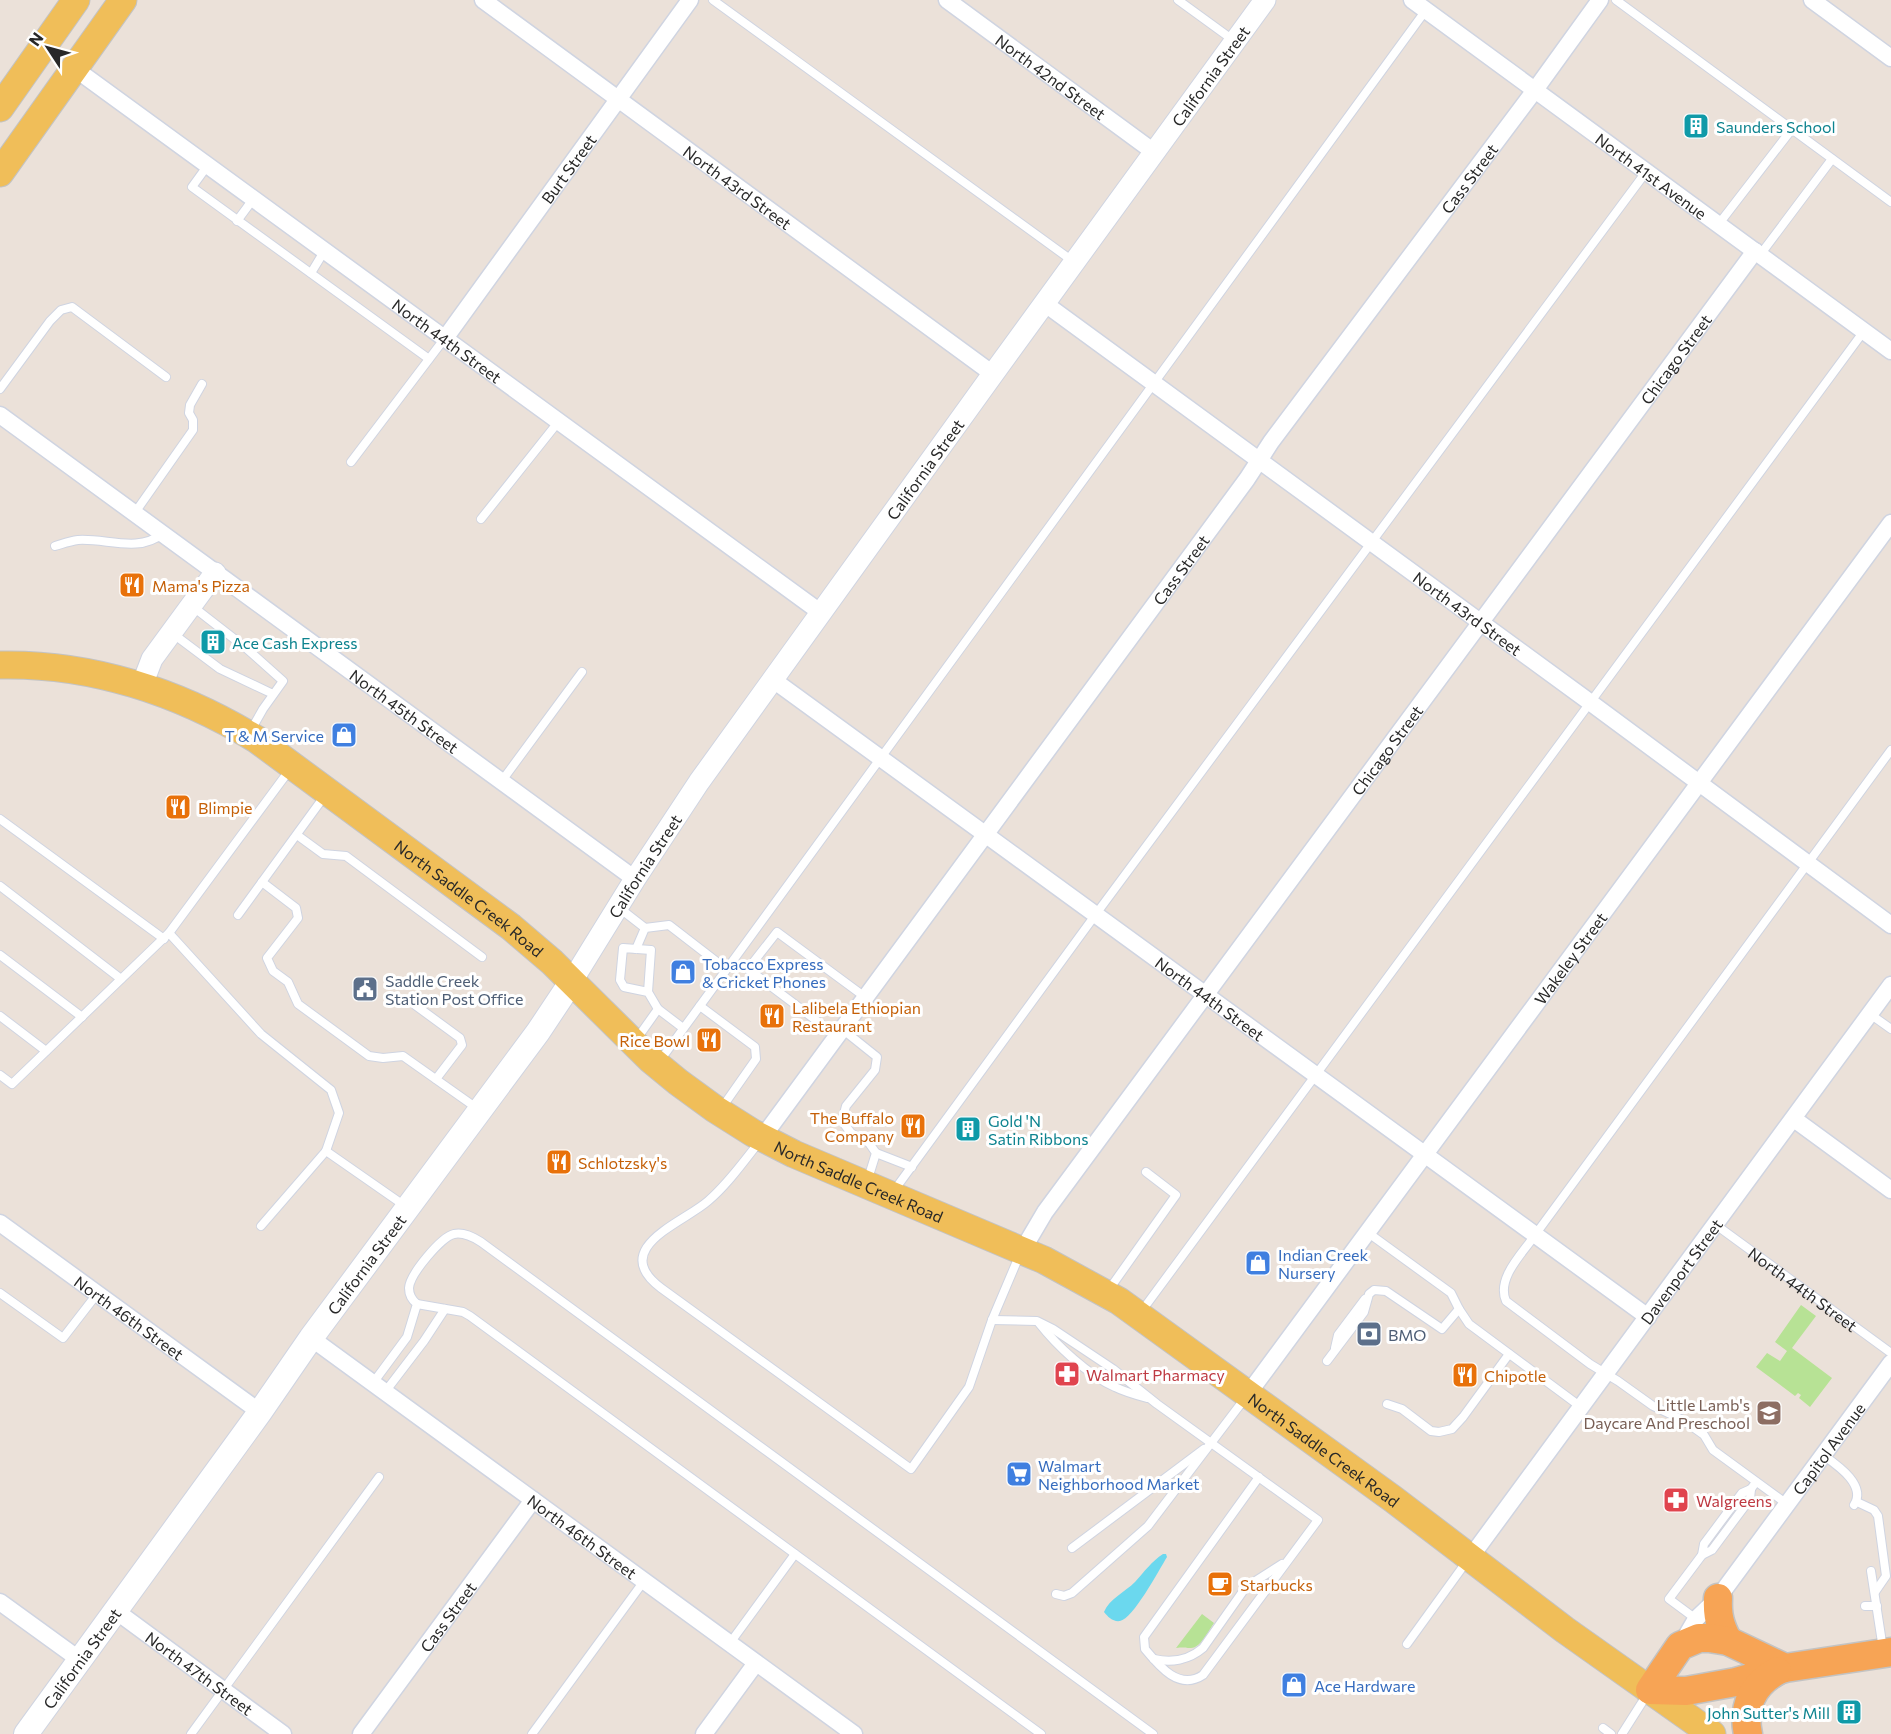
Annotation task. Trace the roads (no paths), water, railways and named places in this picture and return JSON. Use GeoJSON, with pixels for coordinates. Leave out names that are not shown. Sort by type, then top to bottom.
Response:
{"type":"FeatureCollection","features":[{"type":"Feature","properties":{"kind":"highway"},"geometry":{"type":"LineString","coordinates":[[1718,1598],[1718,1617],[1728,1641]]}},
{"type":"Feature","properties":{"kind":"highway"},"geometry":{"type":"LineString","coordinates":[[1650,1690],[1680,1646],[1704,1638],[1728,1641],[1785,1668]]}},
{"type":"Feature","properties":{"kind":"highway"},"geometry":{"type":"LineString","coordinates":[[1650,1690],[1686,1691],[1736,1682],[1785,1668],[1889,1656]]}},
{"type":"Feature","properties":{"kind":"highway"},"geometry":{"type":"LineString","coordinates":[[1748,1734],[1746,1715],[1755,1690],[1767,1676],[1785,1668]]}},
{"type":"Feature","properties":{"kind":"main road"},"geometry":{"type":"LineString","coordinates":[[0,108],[76,0]]}},
{"type":"Feature","properties":{"kind":"main road"},"geometry":{"type":"LineString","coordinates":[[0,173],[123,0]]}},
{"type":"Feature","properties":{"kind":"main road","name":"North Saddle Creek Road"},"geometry":{"type":"LineString","coordinates":[[0,664],[79,671],[142,685],[201,709],[249,735],[293,765],[511,927],[572,981],[657,1065],[719,1112],[794,1154],[1022,1251],[1106,1294],[1139,1315],[1393,1499],[1650,1690],[1700,1731]]}},
{"type":"Feature","properties":{"kind":"main road","name":"California Street"},"geometry":{"type":"LineString","coordinates":[[26,1734],[260,1412],[311,1338],[481,1111],[572,981]]}},
{"type":"Feature","properties":{"kind":"street","name":"North 43rd Street"},"geometry":{"type":"LineString","coordinates":[[483,0],[993,374]]}},
{"type":"Feature","properties":{"kind":"street","name":"Burt Street"},"geometry":{"type":"LineString","coordinates":[[446,337],[690,0]]}},
{"type":"Feature","properties":{"kind":"street","name":"North 42nd Street"},"geometry":{"type":"LineString","coordinates":[[947,0],[1154,152]]}},
{"type":"Feature","properties":{"kind":"street","name":"California Street"},"geometry":{"type":"LineString","coordinates":[[572,981],[699,782],[1265,0]]}},
{"type":"Feature","properties":{"kind":"street","name":"Cass Street"},"geometry":{"type":"LineString","coordinates":[[762,1138],[1247,479],[1271,442],[1600,0]]}},
{"type":"Feature","properties":{"kind":"street"},"geometry":{"type":"LineString","coordinates":[[1812,0],[1891,58]]}},
{"type":"Feature","properties":{"kind":"street","name":"North 41st Avenue"},"geometry":{"type":"LineString","coordinates":[[1419,5],[1891,351]]}},
{"type":"Feature","properties":{"kind":"street","name":"North 44th Street"},"geometry":{"type":"LineString","coordinates":[[74,68],[446,337],[820,612]]}},
{"type":"Feature","properties":{"kind":"street","name":"Chicago Street"},"geometry":{"type":"LineString","coordinates":[[1022,1251],[1041,1218],[1480,622],[1758,253]]}},
{"type":"Feature","properties":{"kind":"street","name":"North 43rd Street"},"geometry":{"type":"LineString","coordinates":[[1044,303],[1891,925]]}},
{"type":"Feature","properties":{"kind":"street","name":"North 45th Street"},"geometry":{"type":"LineString","coordinates":[[0,415],[635,879]]}},
{"type":"Feature","properties":{"kind":"street","name":"Wakeley Street"},"geometry":{"type":"LineString","coordinates":[[1248,1394],[1891,523]]}},
{"type":"Feature","properties":{"kind":"street"},"geometry":{"type":"LineString","coordinates":[[142,685],[152,659],[215,573]]}},
{"type":"Feature","properties":{"kind":"street","name":"North 44th Street"},"geometry":{"type":"LineString","coordinates":[[772,679],[1648,1317]]}},
{"type":"Feature","properties":{"kind":"street","name":"Davenport Street"},"geometry":{"type":"LineString","coordinates":[[1470,1558],[1891,985]]}},
{"type":"Feature","properties":{"kind":"street"},"geometry":{"type":"LineString","coordinates":[[1794,1119],[1891,1190]]}},
{"type":"Feature","properties":{"kind":"street","name":"North 46th Street"},"geometry":{"type":"LineString","coordinates":[[0,1223],[260,1412]]}},
{"type":"Feature","properties":{"kind":"street","name":"North 46th Street"},"geometry":{"type":"LineString","coordinates":[[311,1338],[854,1734]]}},
{"type":"Feature","properties":{"kind":"street","name":"Capitol Avenue"},"geometry":{"type":"LineString","coordinates":[[1680,1646],[1696,1619],[1718,1598],[1891,1363]]}},
{"type":"Feature","properties":{"kind":"street","name":"Cass Street"},"geometry":{"type":"LineString","coordinates":[[361,1734],[533,1500]]}},
{"type":"Feature","properties":{"kind":"street"},"geometry":{"type":"LineString","coordinates":[[0,1602],[80,1660]]}},
{"type":"Feature","properties":{"kind":"street","name":"North 47th Street"},"geometry":{"type":"LineString","coordinates":[[116,1611],[283,1734]]}},
{"type":"Feature","properties":{"kind":"street"},"geometry":{"type":"LineString","coordinates":[[704,1734],[756,1663]]}},
{"type":"Feature","properties":{"kind":"lane"},"geometry":{"type":"LineString","coordinates":[[713,0],[1074,262]]}},
{"type":"Feature","properties":{"kind":"lane"},"geometry":{"type":"LineString","coordinates":[[1178,0],[1235,42]]}},
{"type":"Feature","properties":{"kind":"lane"},"geometry":{"type":"LineString","coordinates":[[1616,0],[1891,202]]}},
{"type":"Feature","properties":{"kind":"lane"},"geometry":{"type":"LineString","coordinates":[[657,1065],[1153,383],[1419,5]]}},
{"type":"Feature","properties":{"kind":"lane"},"geometry":{"type":"LineString","coordinates":[[1718,225],[1792,129]]}},
{"type":"Feature","properties":{"kind":"lane"},"geometry":{"type":"LineString","coordinates":[[1758,253],[1832,159]]}},
{"type":"Feature","properties":{"kind":"lane"},"geometry":{"type":"LineString","coordinates":[[208,165],[192,187],[429,359]]}},
{"type":"Feature","properties":{"kind":"lane"},"geometry":{"type":"LineString","coordinates":[[879,1190],[912,1167],[1096,914],[1646,172]]}},
{"type":"Feature","properties":{"kind":"lane"},"geometry":{"type":"LineString","coordinates":[[237,221],[254,198]]}},
{"type":"Feature","properties":{"kind":"lane"},"geometry":{"type":"LineString","coordinates":[[311,273],[326,250]]}},
{"type":"Feature","properties":{"kind":"lane"},"geometry":{"type":"LineString","coordinates":[[0,389],[50,321],[61,310],[72,307],[166,377]]}},
{"type":"Feature","properties":{"kind":"lane"},"geometry":{"type":"LineString","coordinates":[[1139,1315],[1864,332]]}},
{"type":"Feature","properties":{"kind":"lane"},"geometry":{"type":"LineString","coordinates":[[351,462],[446,337]]}},
{"type":"Feature","properties":{"kind":"lane"},"geometry":{"type":"LineString","coordinates":[[134,514],[193,430],[193,420],[189,413],[190,405],[202,384]]}},
{"type":"Feature","properties":{"kind":"lane"},"geometry":{"type":"LineString","coordinates":[[481,519],[559,420]]}},
{"type":"Feature","properties":{"kind":"lane"},"geometry":{"type":"LineString","coordinates":[[55,546],[76,540],[144,543],[155,540],[162,534]]}},
{"type":"Feature","properties":{"kind":"lane"},"geometry":{"type":"LineString","coordinates":[[191,606],[246,648],[283,681],[249,735]]}},
{"type":"Feature","properties":{"kind":"lane"},"geometry":{"type":"LineString","coordinates":[[171,633],[220,669],[273,694]]}},
{"type":"Feature","properties":{"kind":"lane"},"geometry":{"type":"LineString","coordinates":[[501,782],[582,672]]}},
{"type":"Feature","properties":{"kind":"lane"},"geometry":{"type":"LineString","coordinates":[[1787,1504],[1754,1485],[1713,1450],[1704,1436],[1683,1420],[1653,1406],[1590,1364],[1506,1301],[1503,1295],[1504,1286],[1508,1275],[1535,1235],[1891,750]]}},
{"type":"Feature","properties":{"kind":"lane"},"geometry":{"type":"LineString","coordinates":[[0,1075],[12,1084],[166,936],[293,765]]}},
{"type":"Feature","properties":{"kind":"lane"},"geometry":{"type":"LineString","coordinates":[[238,915],[328,791]]}},
{"type":"Feature","properties":{"kind":"lane"},"geometry":{"type":"LineString","coordinates":[[0,819],[166,936],[261,1034],[331,1090],[339,1113],[326,1151],[261,1226]]}},
{"type":"Feature","properties":{"kind":"lane"},"geometry":{"type":"LineString","coordinates":[[297,835],[323,855],[346,856],[482,957]]}},
{"type":"Feature","properties":{"kind":"lane"},"geometry":{"type":"LineString","coordinates":[[262,882],[296,908],[298,918],[267,958],[273,971],[288,982],[298,1004],[369,1056],[383,1058],[403,1056],[481,1111]]}},
{"type":"Feature","properties":{"kind":"lane"},"geometry":{"type":"LineString","coordinates":[[0,886],[121,980]]}},
{"type":"Feature","properties":{"kind":"lane"},"geometry":{"type":"LineString","coordinates":[[618,907],[645,928],[669,926],[726,969]]}},
{"type":"Feature","properties":{"kind":"lane"},"geometry":{"type":"LineString","coordinates":[[636,949],[645,928]]}},
{"type":"Feature","properties":{"kind":"lane"},"geometry":{"type":"LineString","coordinates":[[865,997],[777,932],[748,969],[877,1057],[875,1070],[846,1106],[842,1120],[851,1133],[869,1143],[876,1153],[879,1190]]}},
{"type":"Feature","properties":{"kind":"lane"},"geometry":{"type":"LineString","coordinates":[[648,992],[624,987],[620,980],[623,948],[651,950],[648,992],[658,1009],[684,1028]]}},
{"type":"Feature","properties":{"kind":"lane"},"geometry":{"type":"LineString","coordinates":[[0,955],[82,1017]]}},
{"type":"Feature","properties":{"kind":"lane"},"geometry":{"type":"LineString","coordinates":[[415,1005],[460,1038],[462,1045],[436,1079]]}},
{"type":"Feature","properties":{"kind":"lane"},"geometry":{"type":"LineString","coordinates":[[700,1006],[755,1047],[756,1059],[719,1112]]}},
{"type":"Feature","properties":{"kind":"lane"},"geometry":{"type":"LineString","coordinates":[[633,1043],[658,1009]]}},
{"type":"Feature","properties":{"kind":"lane"},"geometry":{"type":"LineString","coordinates":[[1870,1014],[1891,1029]]}},
{"type":"Feature","properties":{"kind":"lane"},"geometry":{"type":"LineString","coordinates":[[0,1016],[46,1051]]}},
{"type":"Feature","properties":{"kind":"lane"},"geometry":{"type":"LineString","coordinates":[[762,1138],[709,1200],[647,1245],[643,1257],[644,1269],[655,1284],[911,1469],[969,1388],[992,1320],[1022,1251]]}},
{"type":"Feature","properties":{"kind":"lane"},"geometry":{"type":"LineString","coordinates":[[326,1151],[408,1208]]}},
{"type":"Feature","properties":{"kind":"lane"},"geometry":{"type":"LineString","coordinates":[[876,1153],[912,1167]]}},
{"type":"Feature","properties":{"kind":"lane"},"geometry":{"type":"LineString","coordinates":[[1106,1294],[1176,1195],[1146,1172]]}},
{"type":"Feature","properties":{"kind":"lane","name":"North 44th Street"},"geometry":{"type":"LineString","coordinates":[[1716,1225],[1891,1353]]}},
{"type":"Feature","properties":{"kind":"lane"},"geometry":{"type":"LineString","coordinates":[[1367,1232],[1451,1293],[1468,1324],[1581,1407]]}},
{"type":"Feature","properties":{"kind":"lane"},"geometry":{"type":"LineString","coordinates":[[1041,1734],[470,1316],[463,1312],[417,1304],[410,1295],[409,1287],[412,1277],[443,1240],[452,1234],[463,1234],[481,1242],[1154,1734]]}},
{"type":"Feature","properties":{"kind":"lane"},"geometry":{"type":"LineString","coordinates":[[1328,1361],[1364,1312],[1369,1294],[1374,1290],[1386,1291],[1442,1329],[1459,1309]]}},
{"type":"Feature","properties":{"kind":"lane"},"geometry":{"type":"LineString","coordinates":[[0,1293],[63,1338],[97,1294]]}},
{"type":"Feature","properties":{"kind":"lane"},"geometry":{"type":"LineString","coordinates":[[379,1387],[407,1337],[417,1304]]}},
{"type":"Feature","properties":{"kind":"lane"},"geometry":{"type":"LineString","coordinates":[[379,1387],[424,1341],[445,1309]]}},
{"type":"Feature","properties":{"kind":"lane"},"geometry":{"type":"LineString","coordinates":[[992,1320],[1037,1321],[1059,1332],[1113,1369],[1153,1401],[1259,1477],[1318,1520],[1203,1675],[1197,1679],[1179,1679],[1170,1675],[1153,1659],[1145,1649],[1144,1637],[1259,1477]]}},
{"type":"Feature","properties":{"kind":"lane"},"geometry":{"type":"LineString","coordinates":[[1037,1321],[1062,1350],[1103,1380],[1117,1388],[1153,1401]]}},
{"type":"Feature","properties":{"kind":"lane"},"geometry":{"type":"LineString","coordinates":[[1387,1404],[1402,1409],[1431,1431],[1452,1429],[1509,1354]]}},
{"type":"Feature","properties":{"kind":"lane"},"geometry":{"type":"LineString","coordinates":[[1056,1594],[1064,1596],[1072,1593],[1142,1532],[1248,1394]]}},
{"type":"Feature","properties":{"kind":"lane"},"geometry":{"type":"LineString","coordinates":[[1072,1548],[1211,1443]]}},
{"type":"Feature","properties":{"kind":"lane"},"geometry":{"type":"LineString","coordinates":[[1823,1455],[1846,1473],[1857,1493],[1855,1504],[1874,1510],[1878,1516],[1886,1576],[1875,1592]]}},
{"type":"Feature","properties":{"kind":"lane"},"geometry":{"type":"LineString","coordinates":[[191,1734],[379,1477]]}},
{"type":"Feature","properties":{"kind":"lane"},"geometry":{"type":"LineString","coordinates":[[1696,1619],[1668,1599],[1702,1555],[1704,1544],[1742,1493],[1754,1485]]}},
{"type":"Feature","properties":{"kind":"lane"},"geometry":{"type":"LineString","coordinates":[[730,1643],[795,1554]]}},
{"type":"Feature","properties":{"kind":"lane"},"geometry":{"type":"LineString","coordinates":[[1407,1644],[1470,1558]]}},
{"type":"Feature","properties":{"kind":"lane"},"geometry":{"type":"LineString","coordinates":[[1153,1659],[1175,1661],[1196,1654],[1203,1648],[1246,1587],[1286,1562]]}},
{"type":"Feature","properties":{"kind":"lane"},"geometry":{"type":"LineString","coordinates":[[1871,1571],[1889,1656]]}},
{"type":"Feature","properties":{"kind":"lane"},"geometry":{"type":"LineString","coordinates":[[532,1734],[644,1581]]}},
{"type":"Feature","properties":{"kind":"lane"},"geometry":{"type":"LineString","coordinates":[[1865,1606],[1877,1606]]}},
{"type":"Feature","properties":{"kind":"lane"},"geometry":{"type":"LineString","coordinates":[[1622,1734],[1650,1690]]}},
{"type":"Feature","properties":{"kind":"water"},"geometry":{"type":"Polygon","coordinates":[[[1163,1554],[1167,1557],[1132,1612],[1120,1621],[1109,1617],[1104,1612],[1106,1607],[1163,1554]]]}},
{"type":"Feature","properties":{"kind":"place","name":"Saunders School"},"geometry":{"type":"Point","coordinates":[1696,126]}},
{"type":"Feature","properties":{"kind":"place","name":"Mama's Pizza"},"geometry":{"type":"Point","coordinates":[132,585]}},
{"type":"Feature","properties":{"kind":"place","name":"Ace Cash Express"},"geometry":{"type":"Point","coordinates":[213,642]}},
{"type":"Feature","properties":{"kind":"place","name":"T & M Service"},"geometry":{"type":"Point","coordinates":[344,735]}},
{"type":"Feature","properties":{"kind":"place","name":"Blimpie"},"geometry":{"type":"Point","coordinates":[178,807]}},
{"type":"Feature","properties":{"kind":"place","name":"Tobacco Express & Cricket Phones"},"geometry":{"type":"Point","coordinates":[683,972]}},
{"type":"Feature","properties":{"kind":"place","name":"Saddle Creek Station Post Office"},"geometry":{"type":"Point","coordinates":[365,989]}},
{"type":"Feature","properties":{"kind":"place","name":"Lalibela Ethiopian Restaurant"},"geometry":{"type":"Point","coordinates":[772,1016]}},
{"type":"Feature","properties":{"kind":"place","name":"Rice Bowl"},"geometry":{"type":"Point","coordinates":[709,1040]}},
{"type":"Feature","properties":{"kind":"place","name":"The Buffalo Company"},"geometry":{"type":"Point","coordinates":[913,1126]}},
{"type":"Feature","properties":{"kind":"place","name":"Gold 'N Satin Ribbons"},"geometry":{"type":"Point","coordinates":[968,1129]}},
{"type":"Feature","properties":{"kind":"place","name":"Schlotzsky's"},"geometry":{"type":"Point","coordinates":[559,1162]}},
{"type":"Feature","properties":{"kind":"place","name":"Indian Creek Nursery"},"geometry":{"type":"Point","coordinates":[1258,1263]}},
{"type":"Feature","properties":{"kind":"place","name":"BMO"},"geometry":{"type":"Point","coordinates":[1369,1334]}},
{"type":"Feature","properties":{"kind":"place","name":"Walmart Pharmacy"},"geometry":{"type":"Point","coordinates":[1067,1374]}},
{"type":"Feature","properties":{"kind":"place","name":"Chipotle"},"geometry":{"type":"Point","coordinates":[1465,1375]}},
{"type":"Feature","properties":{"kind":"place","name":"Little Lamb's Daycare And Preschool"},"geometry":{"type":"Point","coordinates":[1769,1413]}},
{"type":"Feature","properties":{"kind":"place","name":"Walmart Neighborhood Market"},"geometry":{"type":"Point","coordinates":[1019,1474]}},
{"type":"Feature","properties":{"kind":"place","name":"Walgreens"},"geometry":{"type":"Point","coordinates":[1676,1500]}},
{"type":"Feature","properties":{"kind":"place","name":"Starbucks"},"geometry":{"type":"Point","coordinates":[1220,1584]}},
{"type":"Feature","properties":{"kind":"place","name":"Ace Hardware"},"geometry":{"type":"Point","coordinates":[1294,1685]}},
{"type":"Feature","properties":{"kind":"place","name":"John Sutter's Mill"},"geometry":{"type":"Point","coordinates":[1849,1712]}}]}
